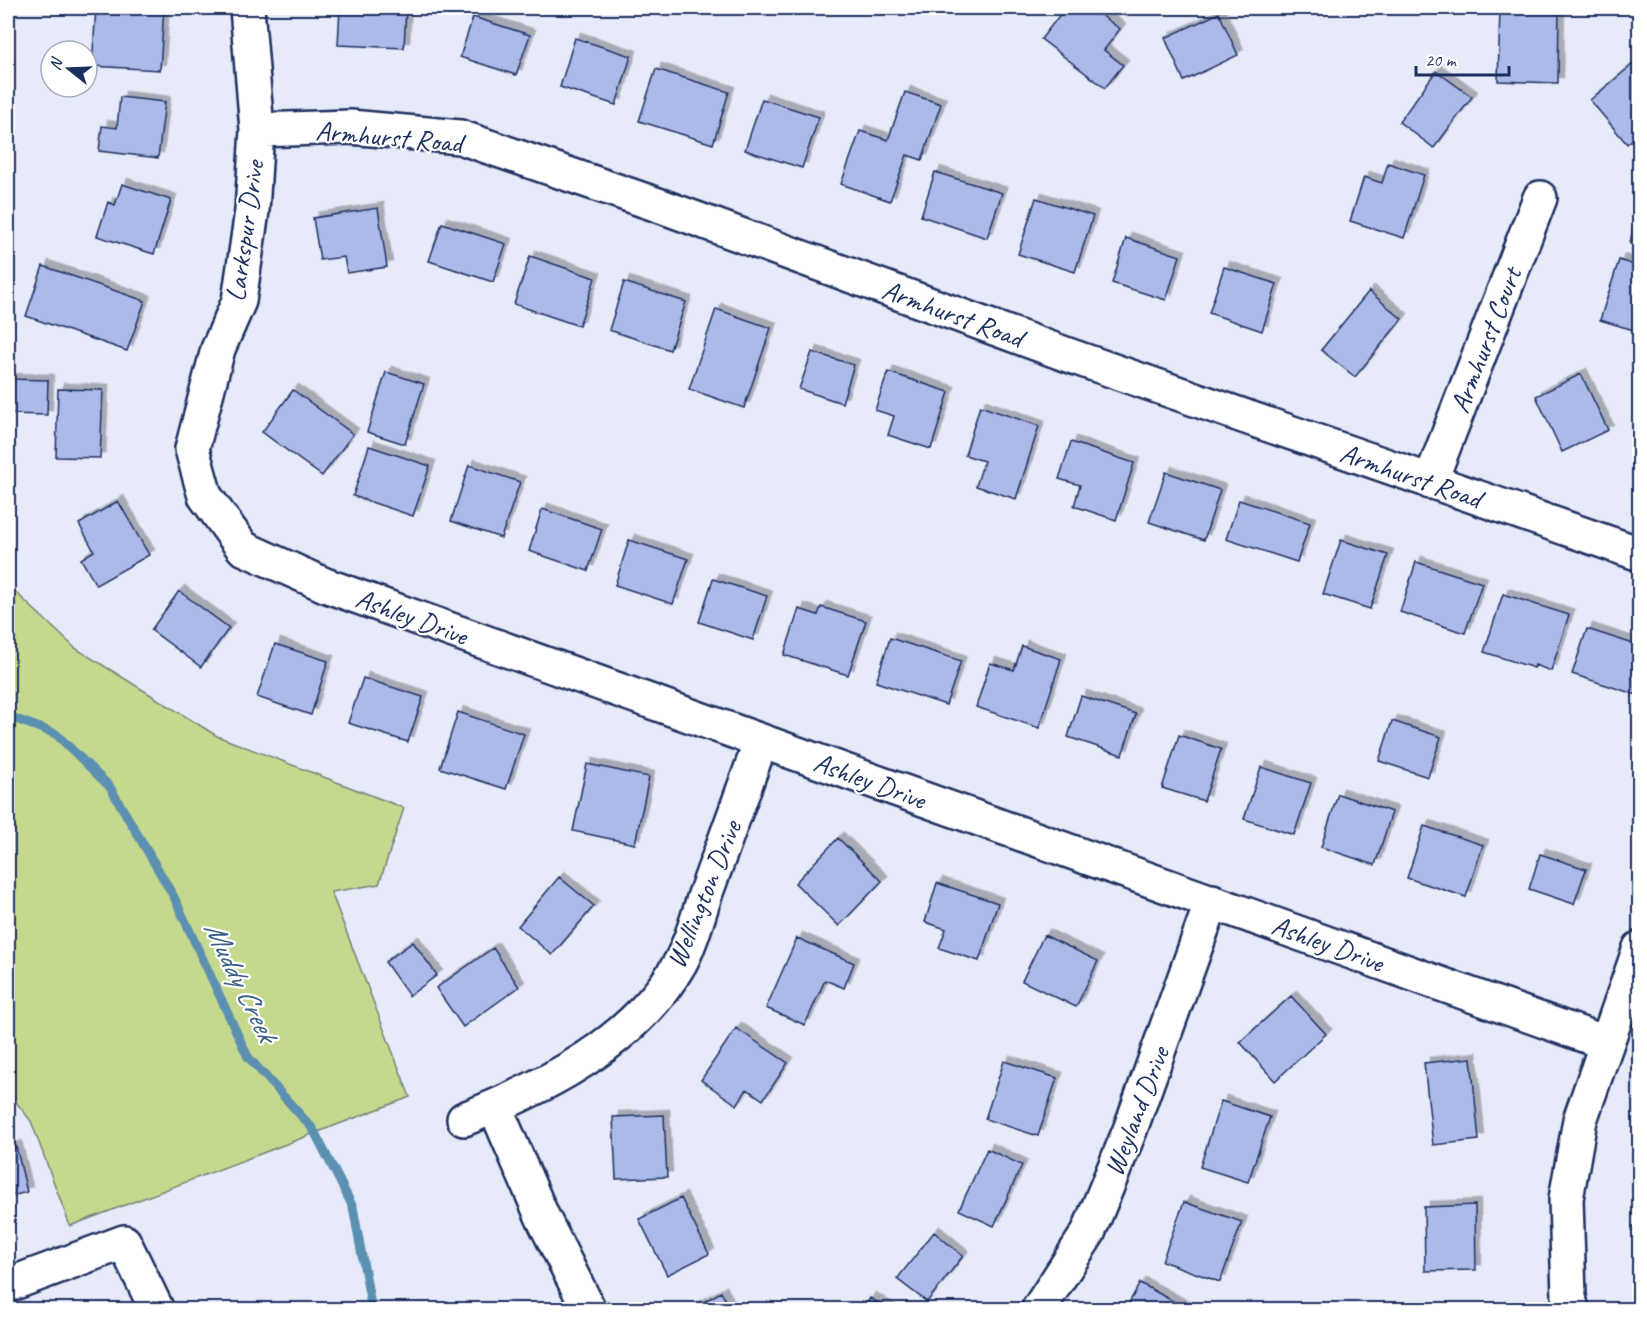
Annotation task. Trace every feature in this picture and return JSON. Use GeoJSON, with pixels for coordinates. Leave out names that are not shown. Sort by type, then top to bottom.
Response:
{"type":"FeatureCollection","features":[{"type":"Feature","properties":{"kind":"street","name":"Larkspur Drive"},"geometry":{"type":"LineString","coordinates":[[192,449],[218,350],[239,301],[252,211],[257,130],[247,8]]}},
{"type":"Feature","properties":{"kind":"street","name":"Armhurst Road"},"geometry":{"type":"LineString","coordinates":[[257,130],[350,127],[460,137],[661,206],[1068,356],[1640,554]]}},
{"type":"Feature","properties":{"kind":"street","name":"Armhurst Court"},"geometry":{"type":"LineString","coordinates":[[1430,482],[1540,198]]}},
{"type":"Feature","properties":{"kind":"street","name":"Ashley Drive"},"geometry":{"type":"LineString","coordinates":[[192,449],[205,496],[243,548],[325,585],[1606,1043]]}},
{"type":"Feature","properties":{"kind":"street","name":"Wellington Drive"},"geometry":{"type":"LineString","coordinates":[[464,1119],[538,1086],[597,1052],[647,1009],[681,962],[761,741]]}},
{"type":"Feature","properties":{"kind":"street","name":"Weyland Drive"},"geometry":{"type":"LineString","coordinates":[[1038,1310],[1088,1233],[1130,1130],[1212,901]]}},
{"type":"Feature","properties":{"kind":"street"},"geometry":{"type":"LineString","coordinates":[[1572,1310],[1569,1296],[1566,1198],[1580,1120],[1640,948]]}},
{"type":"Feature","properties":{"kind":"street"},"geometry":{"type":"LineString","coordinates":[[495,1107],[542,1216],[589,1310]]}},
{"type":"Feature","properties":{"kind":"street"},"geometry":{"type":"LineString","coordinates":[[8,1285],[124,1242],[158,1310]]}},
{"type":"Feature","properties":{"kind":"green space"},"geometry":{"type":"Polygon","coordinates":[[[8,585],[75,648],[217,736],[404,808],[379,884],[331,892],[410,1097],[70,1226],[31,1121],[8,1092],[8,585]]]}},
{"type":"Feature","properties":{"kind":"building"},"geometry":{"type":"Polygon","coordinates":[[[96,8],[164,8],[160,70],[99,66],[99,39],[94,39],[96,8]]]}},
{"type":"Feature","properties":{"kind":"building"},"geometry":{"type":"Polygon","coordinates":[[[340,8],[406,8],[404,48],[338,45],[340,8]]]}},
{"type":"Feature","properties":{"kind":"building"},"geometry":{"type":"Polygon","coordinates":[[[1065,8],[1091,8],[1120,29],[1104,50],[1123,65],[1105,88],[1041,39],[1065,8]]]}},
{"type":"Feature","properties":{"kind":"building"},"geometry":{"type":"Polygon","coordinates":[[[1500,8],[1559,8],[1558,83],[1498,81],[1500,8]]]}},
{"type":"Feature","properties":{"kind":"building"},"geometry":{"type":"Polygon","coordinates":[[[1219,13],[1238,55],[1184,81],[1165,38],[1219,13]]]}},
{"type":"Feature","properties":{"kind":"building"},"geometry":{"type":"Polygon","coordinates":[[[473,17],[530,35],[516,75],[460,57],[473,17]]]}},
{"type":"Feature","properties":{"kind":"building"},"geometry":{"type":"Polygon","coordinates":[[[575,38],[631,56],[616,105],[560,87],[575,38]]]}},
{"type":"Feature","properties":{"kind":"building"},"geometry":{"type":"Polygon","coordinates":[[[1638,60],[1640,133],[1627,144],[1590,100],[1638,60]]]}},
{"type":"Feature","properties":{"kind":"building"},"geometry":{"type":"Polygon","coordinates":[[[656,69],[729,92],[713,144],[639,121],[656,69]]]}},
{"type":"Feature","properties":{"kind":"building"},"geometry":{"type":"Polygon","coordinates":[[[1436,71],[1472,97],[1434,148],[1399,122],[1436,71]]]}},
{"type":"Feature","properties":{"kind":"building"},"geometry":{"type":"Polygon","coordinates":[[[905,92],[941,104],[922,160],[907,155],[890,201],[841,184],[860,131],[888,140],[905,92]]]}},
{"type":"Feature","properties":{"kind":"building"},"geometry":{"type":"Polygon","coordinates":[[[120,97],[165,102],[158,158],[99,151],[102,126],[117,128],[120,97]]]}},
{"type":"Feature","properties":{"kind":"building"},"geometry":{"type":"Polygon","coordinates":[[[762,99],[819,117],[802,168],[745,150],[762,99]]]}},
{"type":"Feature","properties":{"kind":"building"},"geometry":{"type":"Polygon","coordinates":[[[1388,163],[1424,175],[1404,238],[1350,221],[1364,177],[1382,183],[1388,163]]]}},
{"type":"Feature","properties":{"kind":"building"},"geometry":{"type":"Polygon","coordinates":[[[935,172],[1002,193],[987,238],[921,216],[935,172]]]}},
{"type":"Feature","properties":{"kind":"building"},"geometry":{"type":"Polygon","coordinates":[[[122,184],[171,200],[154,254],[97,236],[108,202],[115,205],[122,184]]]}},
{"type":"Feature","properties":{"kind":"building"},"geometry":{"type":"Polygon","coordinates":[[[1640,193],[1640,246],[1630,244],[1640,193]]]}},
{"type":"Feature","properties":{"kind":"building"},"geometry":{"type":"Polygon","coordinates":[[[1036,198],[1093,216],[1075,272],[1018,254],[1036,198]]]}},
{"type":"Feature","properties":{"kind":"building"},"geometry":{"type":"Polygon","coordinates":[[[378,208],[387,267],[347,273],[344,257],[320,260],[313,218],[378,208]]]}},
{"type":"Feature","properties":{"kind":"building"},"geometry":{"type":"Polygon","coordinates":[[[442,223],[506,244],[493,282],[429,261],[442,223]]]}},
{"type":"Feature","properties":{"kind":"building"},"geometry":{"type":"Polygon","coordinates":[[[1126,238],[1180,256],[1166,300],[1112,283],[1126,238]]]}},
{"type":"Feature","properties":{"kind":"building"},"geometry":{"type":"Polygon","coordinates":[[[530,256],[595,278],[579,326],[514,304],[530,256]]]}},
{"type":"Feature","properties":{"kind":"building"},"geometry":{"type":"Polygon","coordinates":[[[1619,260],[1640,267],[1640,332],[1600,320],[1619,260]]]}},
{"type":"Feature","properties":{"kind":"building"},"geometry":{"type":"Polygon","coordinates":[[[43,266],[145,301],[127,351],[26,316],[43,266]]]}},
{"type":"Feature","properties":{"kind":"building"},"geometry":{"type":"Polygon","coordinates":[[[1224,267],[1277,284],[1262,331],[1209,313],[1224,267]]]}},
{"type":"Feature","properties":{"kind":"building"},"geometry":{"type":"Polygon","coordinates":[[[624,282],[686,302],[670,350],[609,330],[624,282]]]}},
{"type":"Feature","properties":{"kind":"building"},"geometry":{"type":"Polygon","coordinates":[[[1369,291],[1402,319],[1355,377],[1321,350],[1369,291]]]}},
{"type":"Feature","properties":{"kind":"building"},"geometry":{"type":"Polygon","coordinates":[[[716,309],[771,328],[744,408],[689,389],[716,309]]]}},
{"type":"Feature","properties":{"kind":"building"},"geometry":{"type":"Polygon","coordinates":[[[812,352],[854,365],[842,403],[799,389],[812,352]]]}},
{"type":"Feature","properties":{"kind":"building"},"geometry":{"type":"Polygon","coordinates":[[[386,372],[424,384],[405,444],[367,432],[386,372]]]}},
{"type":"Feature","properties":{"kind":"building"},"geometry":{"type":"Polygon","coordinates":[[[888,372],[949,392],[931,449],[888,435],[894,416],[875,410],[888,372]]]}},
{"type":"Feature","properties":{"kind":"building"},"geometry":{"type":"Polygon","coordinates":[[[1581,374],[1608,430],[1562,452],[1536,396],[1581,374]]]}},
{"type":"Feature","properties":{"kind":"building"},"geometry":{"type":"Polygon","coordinates":[[[8,379],[48,380],[47,415],[8,414],[8,379]]]}},
{"type":"Feature","properties":{"kind":"building"},"geometry":{"type":"Polygon","coordinates":[[[58,389],[103,390],[100,458],[56,457],[58,389]]]}},
{"type":"Feature","properties":{"kind":"building"},"geometry":{"type":"Polygon","coordinates":[[[293,390],[353,434],[322,476],[262,432],[293,390]]]}},
{"type":"Feature","properties":{"kind":"building"},"geometry":{"type":"Polygon","coordinates":[[[980,406],[1039,426],[1016,499],[976,486],[984,461],[965,455],[980,406]]]}},
{"type":"Feature","properties":{"kind":"building"},"geometry":{"type":"Polygon","coordinates":[[[1071,442],[1134,463],[1116,520],[1074,506],[1080,485],[1059,479],[1071,442]]]}},
{"type":"Feature","properties":{"kind":"building"},"geometry":{"type":"Polygon","coordinates":[[[369,446],[430,466],[413,516],[353,496],[369,446]]]}},
{"type":"Feature","properties":{"kind":"building"},"geometry":{"type":"Polygon","coordinates":[[[469,465],[520,482],[501,538],[451,521],[469,465]]]}},
{"type":"Feature","properties":{"kind":"building"},"geometry":{"type":"Polygon","coordinates":[[[1166,472],[1220,490],[1204,540],[1149,522],[1166,472]]]}},
{"type":"Feature","properties":{"kind":"building"},"geometry":{"type":"Polygon","coordinates":[[[1239,500],[1310,523],[1297,562],[1226,539],[1239,500]]]}},
{"type":"Feature","properties":{"kind":"building"},"geometry":{"type":"Polygon","coordinates":[[[118,501],[149,555],[96,585],[81,559],[94,551],[79,524],[118,501]]]}},
{"type":"Feature","properties":{"kind":"building"},"geometry":{"type":"Polygon","coordinates":[[[542,509],[602,529],[588,571],[529,551],[542,509]]]}},
{"type":"Feature","properties":{"kind":"building"},"geometry":{"type":"Polygon","coordinates":[[[629,540],[688,559],[673,604],[615,585],[629,540]]]}},
{"type":"Feature","properties":{"kind":"building"},"geometry":{"type":"Polygon","coordinates":[[[1341,540],[1388,555],[1370,609],[1323,594],[1341,540]]]}},
{"type":"Feature","properties":{"kind":"building"},"geometry":{"type":"Polygon","coordinates":[[[1416,562],[1482,583],[1465,633],[1400,612],[1416,562]]]}},
{"type":"Feature","properties":{"kind":"building"},"geometry":{"type":"Polygon","coordinates":[[[713,579],[767,596],[753,640],[699,622],[713,579]]]}},
{"type":"Feature","properties":{"kind":"building"},"geometry":{"type":"Polygon","coordinates":[[[179,591],[229,628],[201,667],[151,630],[179,591]]]}},
{"type":"Feature","properties":{"kind":"building"},"geometry":{"type":"Polygon","coordinates":[[[1503,594],[1569,615],[1551,671],[1484,652],[1503,594]]]}},
{"type":"Feature","properties":{"kind":"building"},"geometry":{"type":"Polygon","coordinates":[[[821,607],[866,621],[848,675],[784,655],[799,609],[818,615],[821,607]]]}},
{"type":"Feature","properties":{"kind":"building"},"geometry":{"type":"Polygon","coordinates":[[[1587,629],[1640,646],[1640,696],[1572,674],[1587,629]]]}},
{"type":"Feature","properties":{"kind":"building"},"geometry":{"type":"Polygon","coordinates":[[[890,638],[961,661],[946,705],[876,682],[890,638]]]}},
{"type":"Feature","properties":{"kind":"building"},"geometry":{"type":"Polygon","coordinates":[[[275,644],[328,661],[311,715],[257,697],[275,644]]]}},
{"type":"Feature","properties":{"kind":"building"},"geometry":{"type":"Polygon","coordinates":[[[1022,646],[1061,659],[1039,728],[976,707],[990,663],[1014,670],[1022,646]]]}},
{"type":"Feature","properties":{"kind":"building"},"geometry":{"type":"Polygon","coordinates":[[[363,678],[423,697],[408,742],[348,723],[363,678]]]}},
{"type":"Feature","properties":{"kind":"building"},"geometry":{"type":"Polygon","coordinates":[[[1081,696],[1136,714],[1122,755],[1068,737],[1081,696]]]}},
{"type":"Feature","properties":{"kind":"building"},"geometry":{"type":"Polygon","coordinates":[[[458,712],[524,734],[506,789],[440,768],[458,712]]]}},
{"type":"Feature","properties":{"kind":"building"},"geometry":{"type":"Polygon","coordinates":[[[1392,721],[1441,737],[1428,777],[1379,761],[1392,721]]]}},
{"type":"Feature","properties":{"kind":"building"},"geometry":{"type":"Polygon","coordinates":[[[1179,735],[1221,749],[1204,801],[1162,788],[1179,735]]]}},
{"type":"Feature","properties":{"kind":"building"},"geometry":{"type":"Polygon","coordinates":[[[587,764],[649,777],[635,844],[573,831],[587,764]]]}},
{"type":"Feature","properties":{"kind":"building"},"geometry":{"type":"Polygon","coordinates":[[[1261,767],[1311,783],[1294,835],[1244,819],[1261,767]]]}},
{"type":"Feature","properties":{"kind":"building"},"geometry":{"type":"Polygon","coordinates":[[[1338,794],[1392,812],[1375,865],[1321,847],[1338,794]]]}},
{"type":"Feature","properties":{"kind":"building"},"geometry":{"type":"Polygon","coordinates":[[[1424,826],[1483,845],[1466,897],[1407,878],[1424,826]]]}},
{"type":"Feature","properties":{"kind":"building"},"geometry":{"type":"Polygon","coordinates":[[[838,838],[882,881],[839,926],[795,883],[838,838]]]}},
{"type":"Feature","properties":{"kind":"building"},"geometry":{"type":"Polygon","coordinates":[[[1540,854],[1586,869],[1574,904],[1529,889],[1540,854]]]}},
{"type":"Feature","properties":{"kind":"building"},"geometry":{"type":"Polygon","coordinates":[[[559,877],[594,906],[552,955],[518,926],[559,877]]]}},
{"type":"Feature","properties":{"kind":"building"},"geometry":{"type":"Polygon","coordinates":[[[937,883],[998,903],[979,961],[939,948],[946,929],[925,922],[937,883]]]}},
{"type":"Feature","properties":{"kind":"building"},"geometry":{"type":"Polygon","coordinates":[[[1044,935],[1098,961],[1076,1007],[1022,981],[1044,935]]]}},
{"type":"Feature","properties":{"kind":"building"},"geometry":{"type":"Polygon","coordinates":[[[797,938],[854,963],[844,988],[825,980],[805,1025],[766,1008],[797,938]]]}},
{"type":"Feature","properties":{"kind":"building"},"geometry":{"type":"Polygon","coordinates":[[[413,942],[437,975],[409,996],[385,962],[413,942]]]}},
{"type":"Feature","properties":{"kind":"building"},"geometry":{"type":"Polygon","coordinates":[[[493,948],[519,987],[463,1027],[436,988],[493,948]]]}},
{"type":"Feature","properties":{"kind":"building"},"geometry":{"type":"Polygon","coordinates":[[[1291,996],[1326,1034],[1275,1081],[1240,1042],[1291,996]]]}},
{"type":"Feature","properties":{"kind":"building"},"geometry":{"type":"Polygon","coordinates":[[[736,1028],[788,1063],[763,1100],[747,1089],[737,1105],[701,1080],[736,1028]]]}},
{"type":"Feature","properties":{"kind":"building"},"geometry":{"type":"Polygon","coordinates":[[[1471,1058],[1479,1140],[1433,1145],[1424,1063],[1471,1058]]]}},
{"type":"Feature","properties":{"kind":"building"},"geometry":{"type":"Polygon","coordinates":[[[1004,1061],[1057,1078],[1038,1136],[985,1119],[1004,1061]]]}},
{"type":"Feature","properties":{"kind":"building"},"geometry":{"type":"Polygon","coordinates":[[[1221,1101],[1270,1117],[1248,1182],[1200,1167],[1221,1101]]]}},
{"type":"Feature","properties":{"kind":"building"},"geometry":{"type":"Polygon","coordinates":[[[664,1115],[667,1177],[616,1179],[613,1117],[664,1115]]]}},
{"type":"Feature","properties":{"kind":"building"},"geometry":{"type":"Polygon","coordinates":[[[16,1146],[27,1192],[8,1197],[8,1149],[16,1146]]]}},
{"type":"Feature","properties":{"kind":"building"},"geometry":{"type":"Polygon","coordinates":[[[987,1149],[1022,1165],[994,1226],[959,1210],[987,1149]]]}},
{"type":"Feature","properties":{"kind":"building"},"geometry":{"type":"Polygon","coordinates":[[[681,1198],[709,1254],[667,1275],[639,1219],[681,1198]]]}},
{"type":"Feature","properties":{"kind":"building"},"geometry":{"type":"Polygon","coordinates":[[[1184,1202],[1242,1222],[1220,1282],[1162,1261],[1184,1202]]]}},
{"type":"Feature","properties":{"kind":"building"},"geometry":{"type":"Polygon","coordinates":[[[1475,1205],[1476,1270],[1425,1271],[1424,1207],[1475,1205]]]}},
{"type":"Feature","properties":{"kind":"building"},"geometry":{"type":"Polygon","coordinates":[[[1640,1225],[1640,1272],[1633,1226],[1640,1225]]]}},
{"type":"Feature","properties":{"kind":"building"},"geometry":{"type":"Polygon","coordinates":[[[934,1232],[963,1256],[927,1302],[897,1279],[934,1232]]]}},
{"type":"Feature","properties":{"kind":"building"},"geometry":{"type":"Polygon","coordinates":[[[1140,1283],[1189,1310],[1125,1310],[1140,1283]]]}},
{"type":"Feature","properties":{"kind":"building"},"geometry":{"type":"Polygon","coordinates":[[[721,1292],[731,1310],[689,1310],[721,1292]]]}},
{"type":"Feature","properties":{"kind":"building"},"geometry":{"type":"Polygon","coordinates":[[[870,1298],[890,1310],[863,1310],[870,1298]]]}},
{"type":"Feature","properties":{"kind":"waterway","name":"Muddy Creek"},"geometry":{"type":"LineString","coordinates":[[8,716],[56,734],[110,787],[174,897],[248,1057],[313,1129],[353,1207],[372,1310]]}}]}
